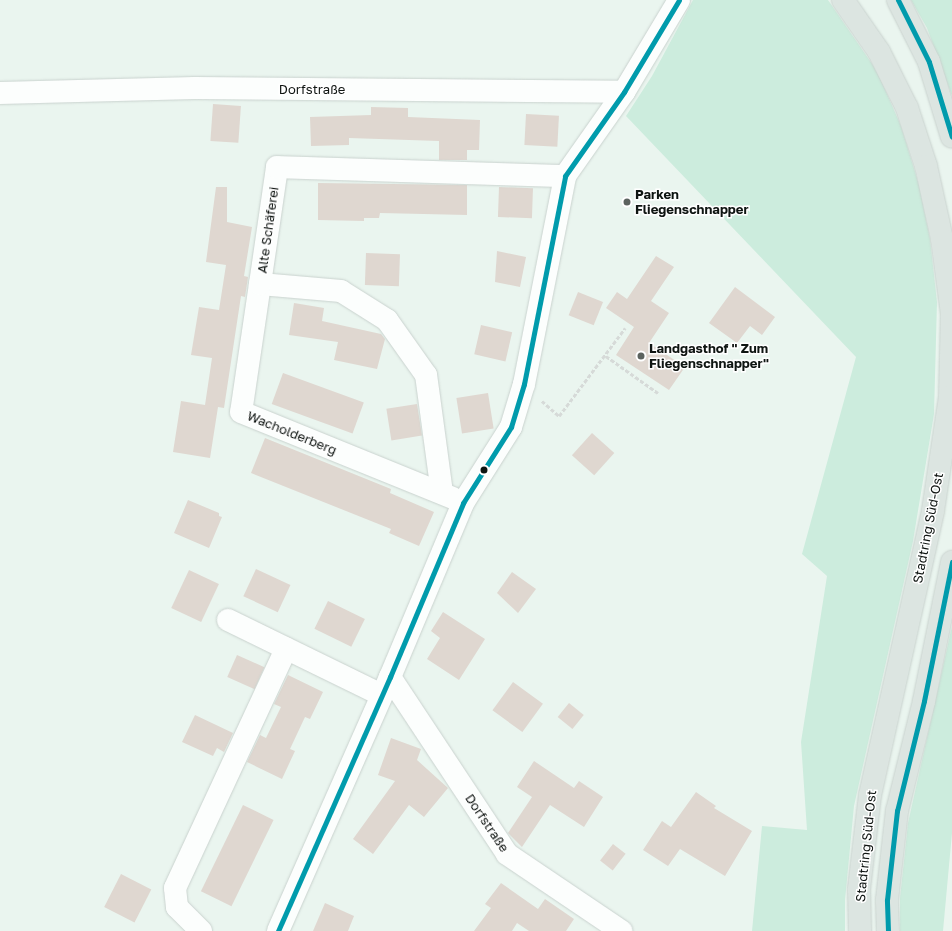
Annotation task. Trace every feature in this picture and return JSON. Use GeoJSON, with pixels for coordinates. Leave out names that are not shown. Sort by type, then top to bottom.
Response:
{"type":"FeatureCollection","features":[{"type":"Feature","properties":{"kind":"main road","name":"Stadtring Süd-Ost"},"geometry":{"type":"LineString","coordinates":[[843,0],[879,52],[907,108],[926,166],[942,239],[952,314],[950,397],[933,511],[870,795],[859,889],[860,931]]}},
{"type":"Feature","properties":{"kind":"main road"},"geometry":{"type":"LineString","coordinates":[[898,0],[929,62],[952,138]]}},
{"type":"Feature","properties":{"kind":"main road","name":"Stadtring Süd-Ost"},"geometry":{"type":"LineString","coordinates":[[888,931],[887,900],[897,811],[924,702],[952,562]]}},
{"type":"Feature","properties":{"kind":"street"},"geometry":{"type":"LineString","coordinates":[[278,931],[386,686],[463,503],[511,427],[524,384],[565,176],[624,92],[679,0]]}},
{"type":"Feature","properties":{"kind":"street","name":"Dorfstraße"},"geometry":{"type":"LineString","coordinates":[[0,93],[195,88],[624,92]]}},
{"type":"Feature","properties":{"kind":"street","name":"Alte Schäferei"},"geometry":{"type":"LineString","coordinates":[[442,493],[426,375],[387,320],[341,291],[260,284],[277,167],[565,176]]}},
{"type":"Feature","properties":{"kind":"street","name":"Wacholderberg"},"geometry":{"type":"LineString","coordinates":[[260,284],[241,412],[442,493],[463,503]]}},
{"type":"Feature","properties":{"kind":"street"},"geometry":{"type":"LineString","coordinates":[[228,620],[286,649],[386,686]]}},
{"type":"Feature","properties":{"kind":"street"},"geometry":{"type":"LineString","coordinates":[[201,931],[177,907],[175,888],[286,649]]}},
{"type":"Feature","properties":{"kind":"street","name":"Dorfstraße"},"geometry":{"type":"LineString","coordinates":[[386,686],[507,854],[621,931]]}},
{"type":"Feature","properties":{"kind":"path"},"geometry":{"type":"LineString","coordinates":[[524,384],[559,416],[606,356],[625,328]]}},
{"type":"Feature","properties":{"kind":"path"},"geometry":{"type":"LineString","coordinates":[[606,356],[658,393]]}},
{"type":"Feature","properties":{"kind":"green space"},"geometry":{"type":"Polygon","coordinates":[[[693,0],[828,0],[877,71],[901,126],[919,185],[930,239],[937,302],[934,414],[913,541],[854,806],[845,900],[845,931],[752,931],[762,826],[807,830],[801,742],[827,576],[802,554],[856,357],[626,116],[652,76],[693,0]]]}},
{"type":"Feature","properties":{"kind":"green space"},"geometry":{"type":"Polygon","coordinates":[[[911,0],[952,0],[952,96],[927,28],[911,0]]]}},
{"type":"Feature","properties":{"kind":"green space"},"geometry":{"type":"Polygon","coordinates":[[[952,626],[952,833],[943,931],[900,931],[900,898],[908,823],[952,626]]]}},
{"type":"Feature","properties":{"kind":"building"},"geometry":{"type":"Polygon","coordinates":[[[213,104],[241,106],[238,143],[210,141],[213,104]]]}},
{"type":"Feature","properties":{"kind":"building"},"geometry":{"type":"Polygon","coordinates":[[[371,107],[408,108],[408,117],[480,120],[479,150],[467,150],[467,160],[439,160],[439,141],[349,138],[349,145],[311,146],[310,117],[371,115],[371,107]]]}},
{"type":"Feature","properties":{"kind":"building"},"geometry":{"type":"Polygon","coordinates":[[[526,114],[559,116],[557,147],[524,145],[526,114]]]}},
{"type":"Feature","properties":{"kind":"building"},"geometry":{"type":"Polygon","coordinates":[[[318,183],[467,185],[467,215],[380,213],[379,218],[364,218],[364,221],[318,220],[318,183]]]}},
{"type":"Feature","properties":{"kind":"building"},"geometry":{"type":"Polygon","coordinates":[[[216,187],[227,187],[227,222],[252,227],[244,276],[248,277],[245,297],[241,296],[224,408],[218,407],[210,458],[173,452],[181,401],[205,405],[212,358],[191,355],[199,307],[219,310],[226,265],[206,262],[216,187]]]}},
{"type":"Feature","properties":{"kind":"building"},"geometry":{"type":"Polygon","coordinates":[[[499,187],[533,188],[532,218],[498,217],[499,187]]]}},
{"type":"Feature","properties":{"kind":"building"},"geometry":{"type":"Polygon","coordinates":[[[497,251],[526,257],[520,287],[495,282],[497,251]]]}},
{"type":"Feature","properties":{"kind":"building"},"geometry":{"type":"Polygon","coordinates":[[[366,253],[400,254],[399,286],[365,285],[366,253]]]}},
{"type":"Feature","properties":{"kind":"building"},"geometry":{"type":"Polygon","coordinates":[[[656,256],[674,267],[651,301],[669,313],[649,343],[685,367],[669,390],[616,355],[634,327],[606,308],[617,292],[627,299],[656,256]]]}},
{"type":"Feature","properties":{"kind":"building"},"geometry":{"type":"Polygon","coordinates":[[[735,287],[775,317],[762,335],[750,326],[737,343],[709,323],[735,287]]]}},
{"type":"Feature","properties":{"kind":"building"},"geometry":{"type":"Polygon","coordinates":[[[578,292],[603,302],[594,325],[569,315],[578,292]]]}},
{"type":"Feature","properties":{"kind":"building"},"geometry":{"type":"Polygon","coordinates":[[[294,303],[324,308],[322,321],[381,334],[385,339],[377,369],[334,360],[338,342],[289,335],[294,303]]]}},
{"type":"Feature","properties":{"kind":"building"},"geometry":{"type":"Polygon","coordinates":[[[481,325],[512,332],[505,361],[474,354],[481,325]]]}},
{"type":"Feature","properties":{"kind":"building"},"geometry":{"type":"Polygon","coordinates":[[[283,373],[364,402],[353,433],[272,404],[283,373]]]}},
{"type":"Feature","properties":{"kind":"building"},"geometry":{"type":"Polygon","coordinates":[[[488,393],[494,429],[462,434],[456,398],[488,393]]]}},
{"type":"Feature","properties":{"kind":"building"},"geometry":{"type":"Polygon","coordinates":[[[417,404],[422,436],[391,440],[386,409],[417,404]]]}},
{"type":"Feature","properties":{"kind":"building"},"geometry":{"type":"Polygon","coordinates":[[[592,433],[614,453],[594,475],[572,455],[592,433]]]}},
{"type":"Feature","properties":{"kind":"building"},"geometry":{"type":"Polygon","coordinates":[[[265,438],[391,489],[390,493],[434,512],[419,546],[389,533],[391,529],[251,473],[265,438]]]}},
{"type":"Feature","properties":{"kind":"building"},"geometry":{"type":"Polygon","coordinates":[[[188,500],[219,513],[219,516],[222,517],[209,548],[174,533],[188,500]]]}},
{"type":"Feature","properties":{"kind":"building"},"geometry":{"type":"Polygon","coordinates":[[[256,569],[290,585],[278,612],[243,596],[256,569]]]}},
{"type":"Feature","properties":{"kind":"building"},"geometry":{"type":"Polygon","coordinates":[[[189,570],[219,584],[201,622],[171,608],[189,570]]]}},
{"type":"Feature","properties":{"kind":"building"},"geometry":{"type":"Polygon","coordinates":[[[512,572],[536,589],[518,613],[497,593],[512,572]]]}},
{"type":"Feature","properties":{"kind":"building"},"geometry":{"type":"Polygon","coordinates":[[[328,601],[365,619],[351,647],[314,629],[328,601]]]}},
{"type":"Feature","properties":{"kind":"building"},"geometry":{"type":"Polygon","coordinates":[[[443,612],[485,639],[459,680],[427,659],[440,638],[431,631],[443,612]]]}},
{"type":"Feature","properties":{"kind":"building"},"geometry":{"type":"Polygon","coordinates":[[[237,655],[264,667],[255,689],[227,677],[237,655]]]}},
{"type":"Feature","properties":{"kind":"building"},"geometry":{"type":"Polygon","coordinates":[[[288,675],[323,692],[310,719],[305,717],[290,749],[295,751],[282,779],[247,762],[260,735],[266,738],[281,707],[274,704],[288,675]]]}},
{"type":"Feature","properties":{"kind":"building"},"geometry":{"type":"Polygon","coordinates":[[[513,682],[543,704],[522,732],[492,710],[513,682]]]}},
{"type":"Feature","properties":{"kind":"building"},"geometry":{"type":"Polygon","coordinates":[[[569,703],[584,715],[572,729],[558,717],[569,703]]]}},
{"type":"Feature","properties":{"kind":"building"},"geometry":{"type":"Polygon","coordinates":[[[195,715],[233,733],[224,752],[217,748],[213,756],[182,742],[195,715]]]}},
{"type":"Feature","properties":{"kind":"building"},"geometry":{"type":"Polygon","coordinates":[[[391,738],[421,749],[417,760],[448,788],[424,817],[409,805],[373,854],[353,839],[395,781],[378,775],[391,738]]]}},
{"type":"Feature","properties":{"kind":"building"},"geometry":{"type":"Polygon","coordinates":[[[534,761],[574,788],[579,781],[603,797],[584,827],[550,805],[522,847],[508,833],[532,797],[517,787],[534,761]]]}},
{"type":"Feature","properties":{"kind":"building"},"geometry":{"type":"Polygon","coordinates":[[[696,792],[716,806],[714,808],[752,831],[725,876],[680,849],[668,866],[643,850],[662,821],[671,827],[696,792]]]}},
{"type":"Feature","properties":{"kind":"building"},"geometry":{"type":"Polygon","coordinates":[[[243,805],[274,820],[231,906],[201,891],[243,805]]]}},
{"type":"Feature","properties":{"kind":"building"},"geometry":{"type":"Polygon","coordinates":[[[613,844],[626,854],[613,870],[600,861],[613,844]]]}},
{"type":"Feature","properties":{"kind":"building"},"geometry":{"type":"Polygon","coordinates":[[[121,874],[151,889],[134,922],[104,907],[121,874]]]}},
{"type":"Feature","properties":{"kind":"building"},"geometry":{"type":"Polygon","coordinates":[[[501,883],[538,909],[545,899],[574,919],[566,931],[529,931],[517,923],[512,931],[474,931],[491,908],[485,904],[501,883]]]}},
{"type":"Feature","properties":{"kind":"building"},"geometry":{"type":"Polygon","coordinates":[[[325,903],[354,916],[348,931],[313,931],[325,903]]]}},
{"type":"Feature","properties":{"kind":"transit line"},"geometry":{"type":"LineString","coordinates":[[278,931],[390,677],[463,503],[511,427],[524,384],[565,176],[624,92],[679,0]]}},
{"type":"Feature","properties":{"kind":"transit line"},"geometry":{"type":"LineString","coordinates":[[898,0],[929,62],[952,137]]}},
{"type":"Feature","properties":{"kind":"transit line"},"geometry":{"type":"LineString","coordinates":[[888,931],[887,900],[897,811],[924,701],[952,562]]}},
{"type":"Feature","properties":{"kind":"place","name":"Parken Fliegenschnapper"},"geometry":{"type":"Point","coordinates":[627,202]}},
{"type":"Feature","properties":{"kind":"place","name":"Landgasthof \" Zum Fliegenschnapper\""},"geometry":{"type":"Point","coordinates":[641,356]}}]}
